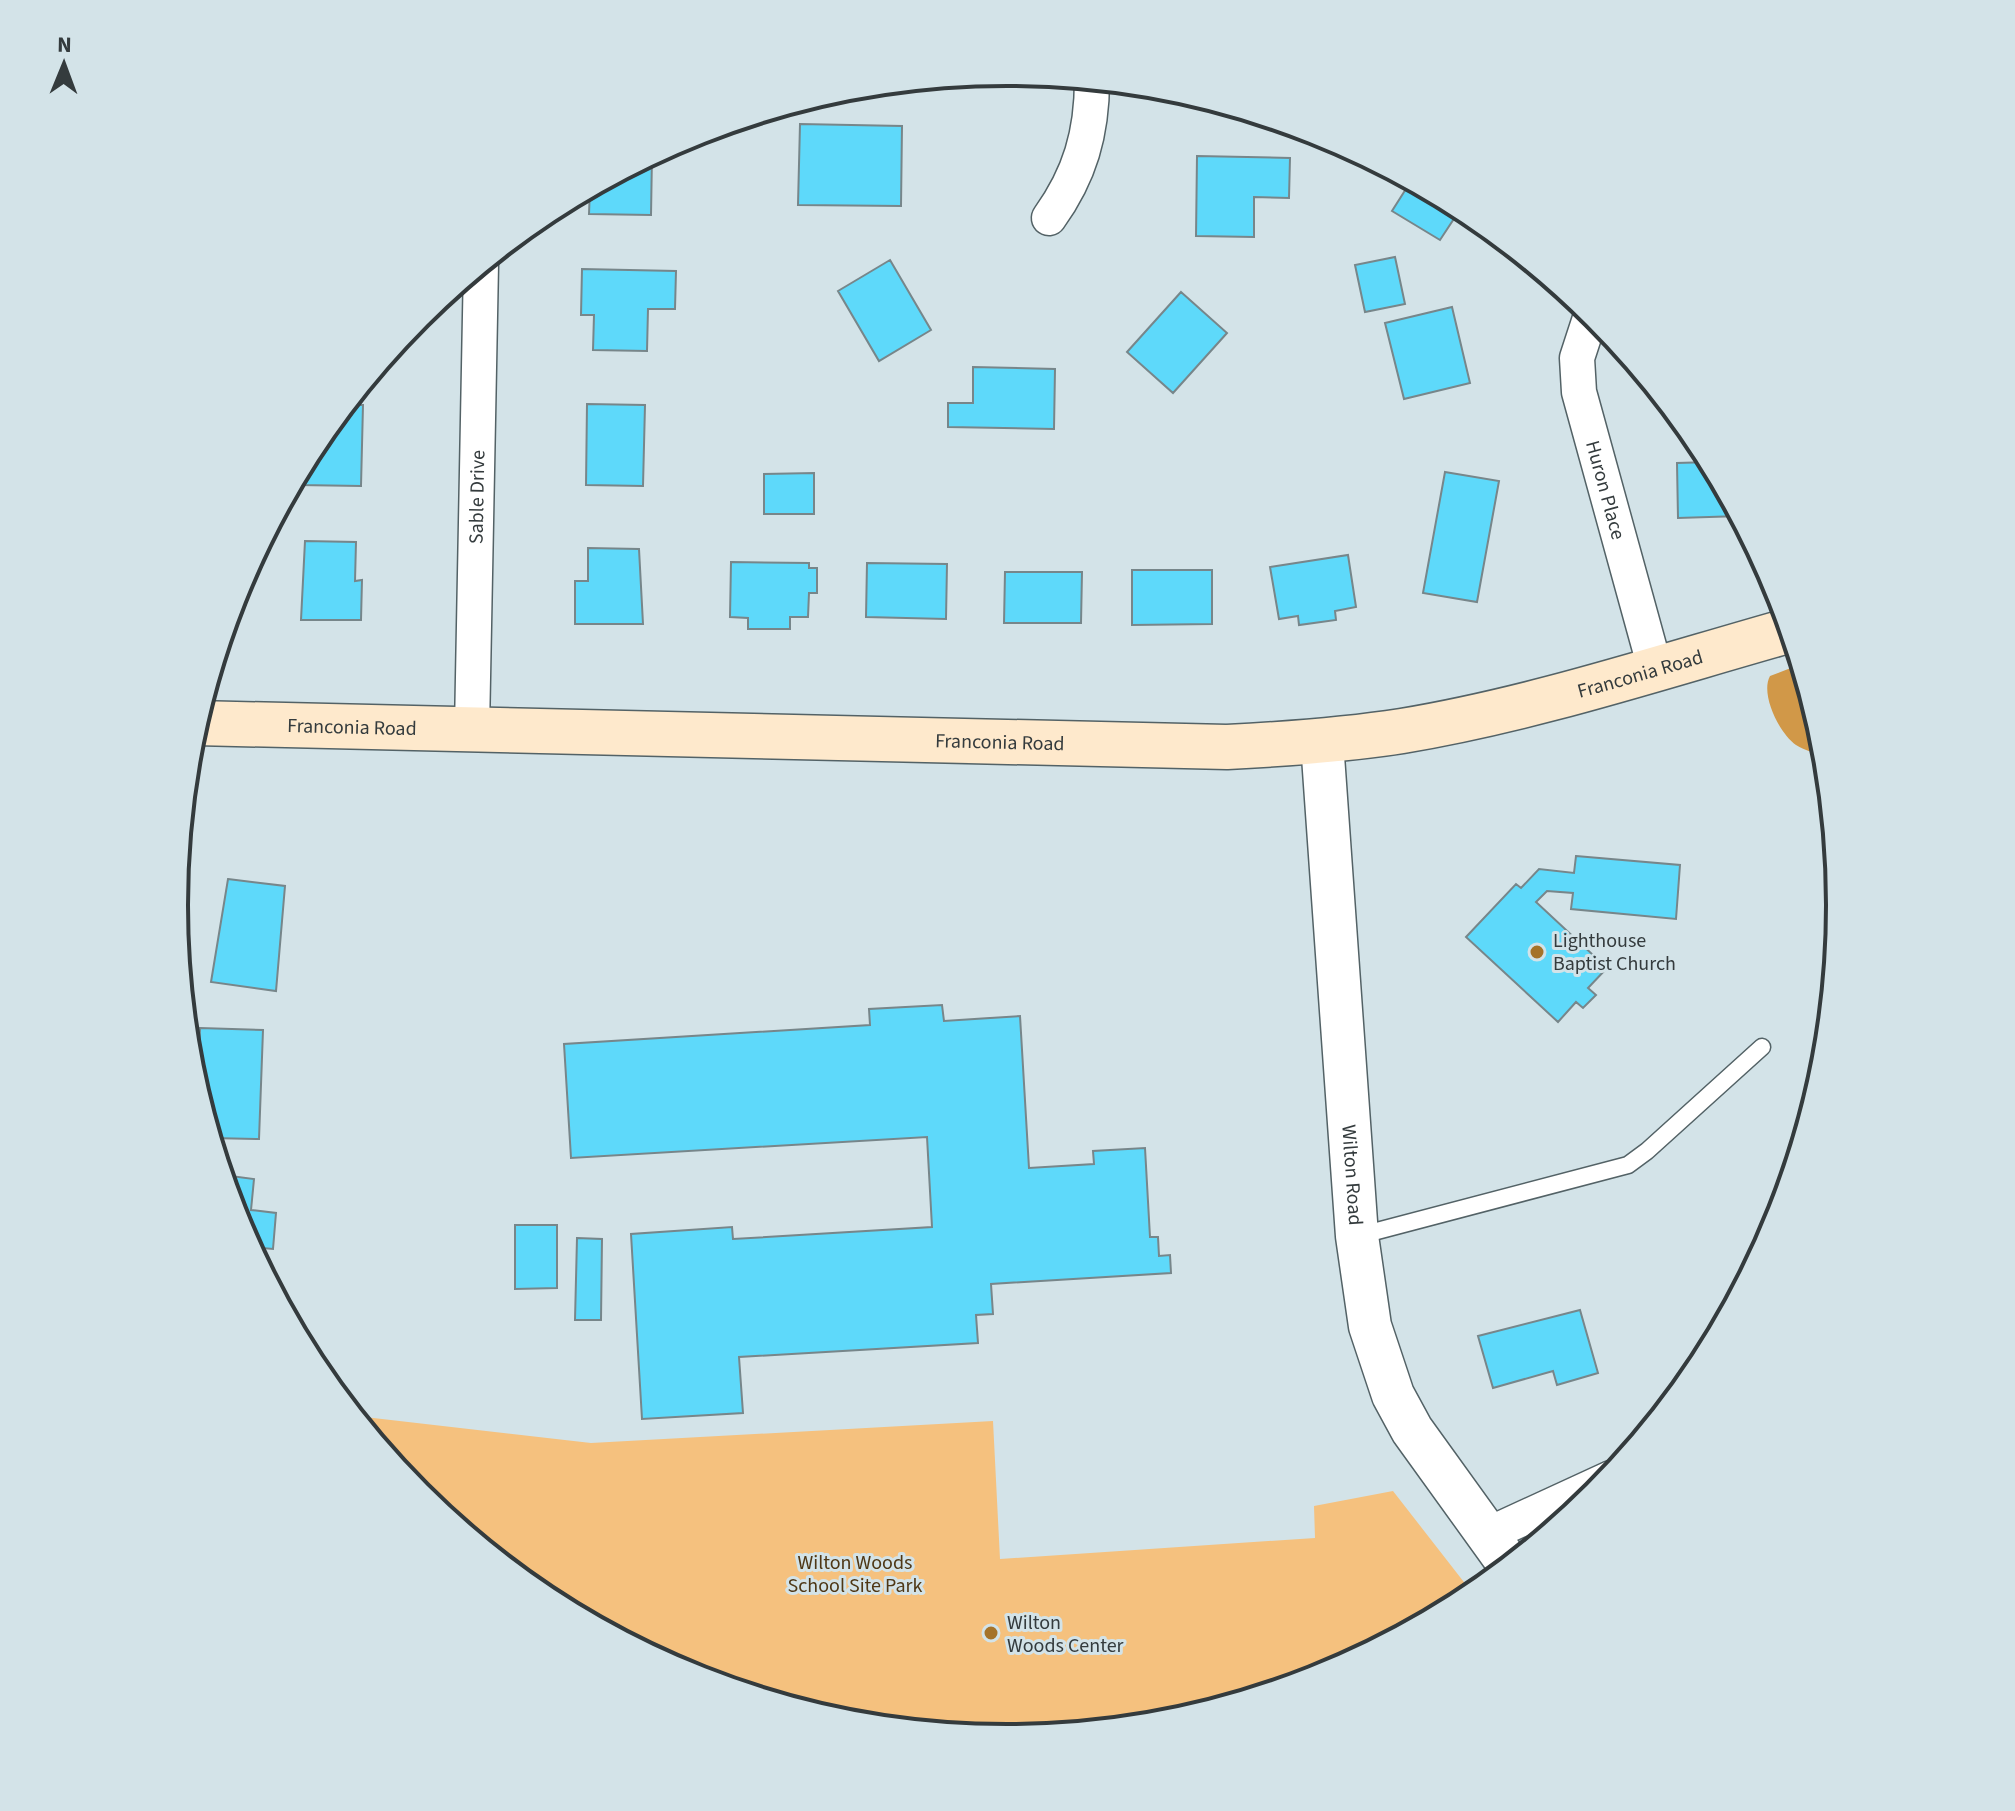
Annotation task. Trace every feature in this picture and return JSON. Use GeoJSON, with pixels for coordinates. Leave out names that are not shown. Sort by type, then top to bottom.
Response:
{"type":"FeatureCollection","features":[{"type":"Feature","properties":{"kind":"main road","name":"Franconia Road"},"geometry":{"type":"LineString","coordinates":[[209,723],[1227,747],[1322,742],[1486,713],[1781,633]]}},
{"type":"Feature","properties":{"kind":"street"},"geometry":{"type":"LineString","coordinates":[[1049,218],[1070,189],[1090,134],[1092,91]]}},
{"type":"Feature","properties":{"kind":"street","name":"Sable Drive"},"geometry":{"type":"LineString","coordinates":[[472,729],[481,278]]}},
{"type":"Feature","properties":{"kind":"street","name":"Huron Place"},"geometry":{"type":"LineString","coordinates":[[1587,326],[1577,358],[1579,392],[1655,668]]}},
{"type":"Feature","properties":{"kind":"street","name":"Wilton Road"},"geometry":{"type":"LineString","coordinates":[[1322,742],[1357,1236],[1370,1326],[1393,1395],[1412,1430],[1498,1550]]}},
{"type":"Feature","properties":{"kind":"street"},"geometry":{"type":"LineString","coordinates":[[1498,1550],[1560,1510]]}},
{"type":"Feature","properties":{"kind":"lane"},"geometry":{"type":"LineString","coordinates":[[1357,1236],[1628,1165],[1762,1047]]}},
{"type":"Feature","properties":{"kind":"green space","name":"Wilton Woods School Site Park"},"geometry":{"type":"Polygon","coordinates":[[[368,1417],[591,1443],[993,1421],[1000,1559],[1315,1538],[1314,1506],[1393,1491],[1466,1585],[1370,1640],[1271,1682],[1167,1709],[1061,1723],[954,1723],[901,1718],[795,1697],[694,1663],[645,1640],[552,1587],[509,1556],[428,1485],[368,1417]]]}},
{"type":"Feature","properties":{"kind":"shaded area"},"geometry":{"type":"Polygon","coordinates":[[[1792,668],[1812,752],[1796,745],[1778,723],[1767,693],[1770,676],[1792,668]]]}},
{"type":"Feature","properties":{"kind":"building"},"geometry":{"type":"Polygon","coordinates":[[[800,124],[902,126],[901,206],[798,205],[800,124]]]}},
{"type":"Feature","properties":{"kind":"building"},"geometry":{"type":"Polygon","coordinates":[[[1197,156],[1290,158],[1289,198],[1254,197],[1254,237],[1196,236],[1197,156]]]}},
{"type":"Feature","properties":{"kind":"building"},"geometry":{"type":"Polygon","coordinates":[[[652,168],[651,215],[589,214],[589,201],[652,168]]]}},
{"type":"Feature","properties":{"kind":"building"},"geometry":{"type":"Polygon","coordinates":[[[1405,190],[1454,219],[1440,240],[1392,211],[1405,190]]]}},
{"type":"Feature","properties":{"kind":"building"},"geometry":{"type":"Polygon","coordinates":[[[1395,257],[1405,304],[1365,312],[1355,265],[1395,257]]]}},
{"type":"Feature","properties":{"kind":"building"},"geometry":{"type":"Polygon","coordinates":[[[890,260],[931,330],[879,361],[838,291],[890,260]]]}},
{"type":"Feature","properties":{"kind":"building"},"geometry":{"type":"Polygon","coordinates":[[[582,269],[676,271],[675,309],[648,309],[647,351],[593,350],[594,315],[581,315],[582,269]]]}},
{"type":"Feature","properties":{"kind":"building"},"geometry":{"type":"Polygon","coordinates":[[[1181,292],[1227,333],[1173,393],[1127,352],[1181,292]]]}},
{"type":"Feature","properties":{"kind":"building"},"geometry":{"type":"Polygon","coordinates":[[[1452,307],[1470,383],[1404,399],[1385,323],[1452,307]]]}},
{"type":"Feature","properties":{"kind":"building"},"geometry":{"type":"Polygon","coordinates":[[[973,367],[1055,369],[1054,429],[948,427],[948,403],[973,403],[973,367]]]}},
{"type":"Feature","properties":{"kind":"building"},"geometry":{"type":"Polygon","coordinates":[[[587,404],[645,405],[643,486],[586,485],[587,404]]]}},
{"type":"Feature","properties":{"kind":"building"},"geometry":{"type":"Polygon","coordinates":[[[359,405],[363,405],[361,486],[305,485],[359,405]]]}},
{"type":"Feature","properties":{"kind":"building"},"geometry":{"type":"Polygon","coordinates":[[[1697,462],[1728,516],[1678,518],[1677,463],[1697,462]]]}},
{"type":"Feature","properties":{"kind":"building"},"geometry":{"type":"Polygon","coordinates":[[[1445,472],[1499,481],[1477,602],[1423,593],[1445,472]]]}},
{"type":"Feature","properties":{"kind":"building"},"geometry":{"type":"Polygon","coordinates":[[[814,473],[814,514],[764,514],[764,474],[814,473]]]}},
{"type":"Feature","properties":{"kind":"building"},"geometry":{"type":"Polygon","coordinates":[[[305,541],[356,542],[355,581],[362,580],[361,620],[301,620],[305,541]]]}},
{"type":"Feature","properties":{"kind":"building"},"geometry":{"type":"Polygon","coordinates":[[[588,548],[639,549],[643,624],[575,624],[575,581],[588,581],[588,548]]]}},
{"type":"Feature","properties":{"kind":"building"},"geometry":{"type":"Polygon","coordinates":[[[1348,555],[1356,607],[1335,611],[1336,620],[1299,625],[1298,616],[1279,619],[1270,567],[1348,555]]]}},
{"type":"Feature","properties":{"kind":"building"},"geometry":{"type":"Polygon","coordinates":[[[731,562],[809,563],[809,568],[817,568],[817,593],[809,593],[808,617],[790,617],[790,629],[748,629],[748,618],[730,617],[731,562]]]}},
{"type":"Feature","properties":{"kind":"building"},"geometry":{"type":"Polygon","coordinates":[[[867,563],[947,564],[946,619],[866,617],[867,563]]]}},
{"type":"Feature","properties":{"kind":"building"},"geometry":{"type":"Polygon","coordinates":[[[1132,570],[1212,570],[1212,624],[1132,625],[1132,570]]]}},
{"type":"Feature","properties":{"kind":"building"},"geometry":{"type":"Polygon","coordinates":[[[1005,572],[1082,572],[1081,623],[1004,623],[1005,572]]]}},
{"type":"Feature","properties":{"kind":"building","name":"Lighthouse Baptist Church"},"geometry":{"type":"Polygon","coordinates":[[[1576,856],[1680,865],[1676,919],[1571,909],[1573,893],[1547,891],[1536,902],[1607,968],[1588,988],[1596,995],[1583,1008],[1576,1002],[1558,1022],[1466,937],[1516,884],[1521,888],[1539,869],[1574,873],[1576,856]]]}},
{"type":"Feature","properties":{"kind":"building"},"geometry":{"type":"Polygon","coordinates":[[[228,879],[285,886],[276,991],[211,982],[228,879]]]}},
{"type":"Feature","properties":{"kind":"building"},"geometry":{"type":"Polygon","coordinates":[[[942,1005],[944,1021],[1020,1016],[1029,1168],[1094,1164],[1093,1151],[1145,1148],[1150,1237],[1158,1237],[1159,1256],[1170,1255],[1171,1273],[991,1284],[993,1314],[976,1315],[978,1343],[739,1357],[743,1413],[642,1419],[631,1234],[732,1227],[733,1239],[932,1227],[927,1137],[571,1158],[564,1044],[870,1025],[869,1009],[942,1005]]]}},
{"type":"Feature","properties":{"kind":"building"},"geometry":{"type":"Polygon","coordinates":[[[200,1028],[263,1030],[259,1139],[222,1138],[200,1039],[200,1028]]]}},
{"type":"Feature","properties":{"kind":"building"},"geometry":{"type":"Polygon","coordinates":[[[234,1176],[254,1179],[251,1210],[276,1213],[273,1249],[264,1248],[234,1176]]]}},
{"type":"Feature","properties":{"kind":"building"},"geometry":{"type":"Polygon","coordinates":[[[515,1225],[557,1225],[557,1288],[515,1289],[515,1225]]]}},
{"type":"Feature","properties":{"kind":"building"},"geometry":{"type":"Polygon","coordinates":[[[577,1238],[602,1239],[601,1320],[575,1320],[577,1238]]]}},
{"type":"Feature","properties":{"kind":"building"},"geometry":{"type":"Polygon","coordinates":[[[1580,1310],[1598,1373],[1557,1385],[1553,1371],[1493,1388],[1478,1336],[1580,1310]]]}},
{"type":"Feature","properties":{"kind":"place","name":"Lighthouse Baptist Church"},"geometry":{"type":"Point","coordinates":[1537,952]}},
{"type":"Feature","properties":{"kind":"place","name":"Wilton Woods Center"},"geometry":{"type":"Point","coordinates":[991,1633]}}]}
